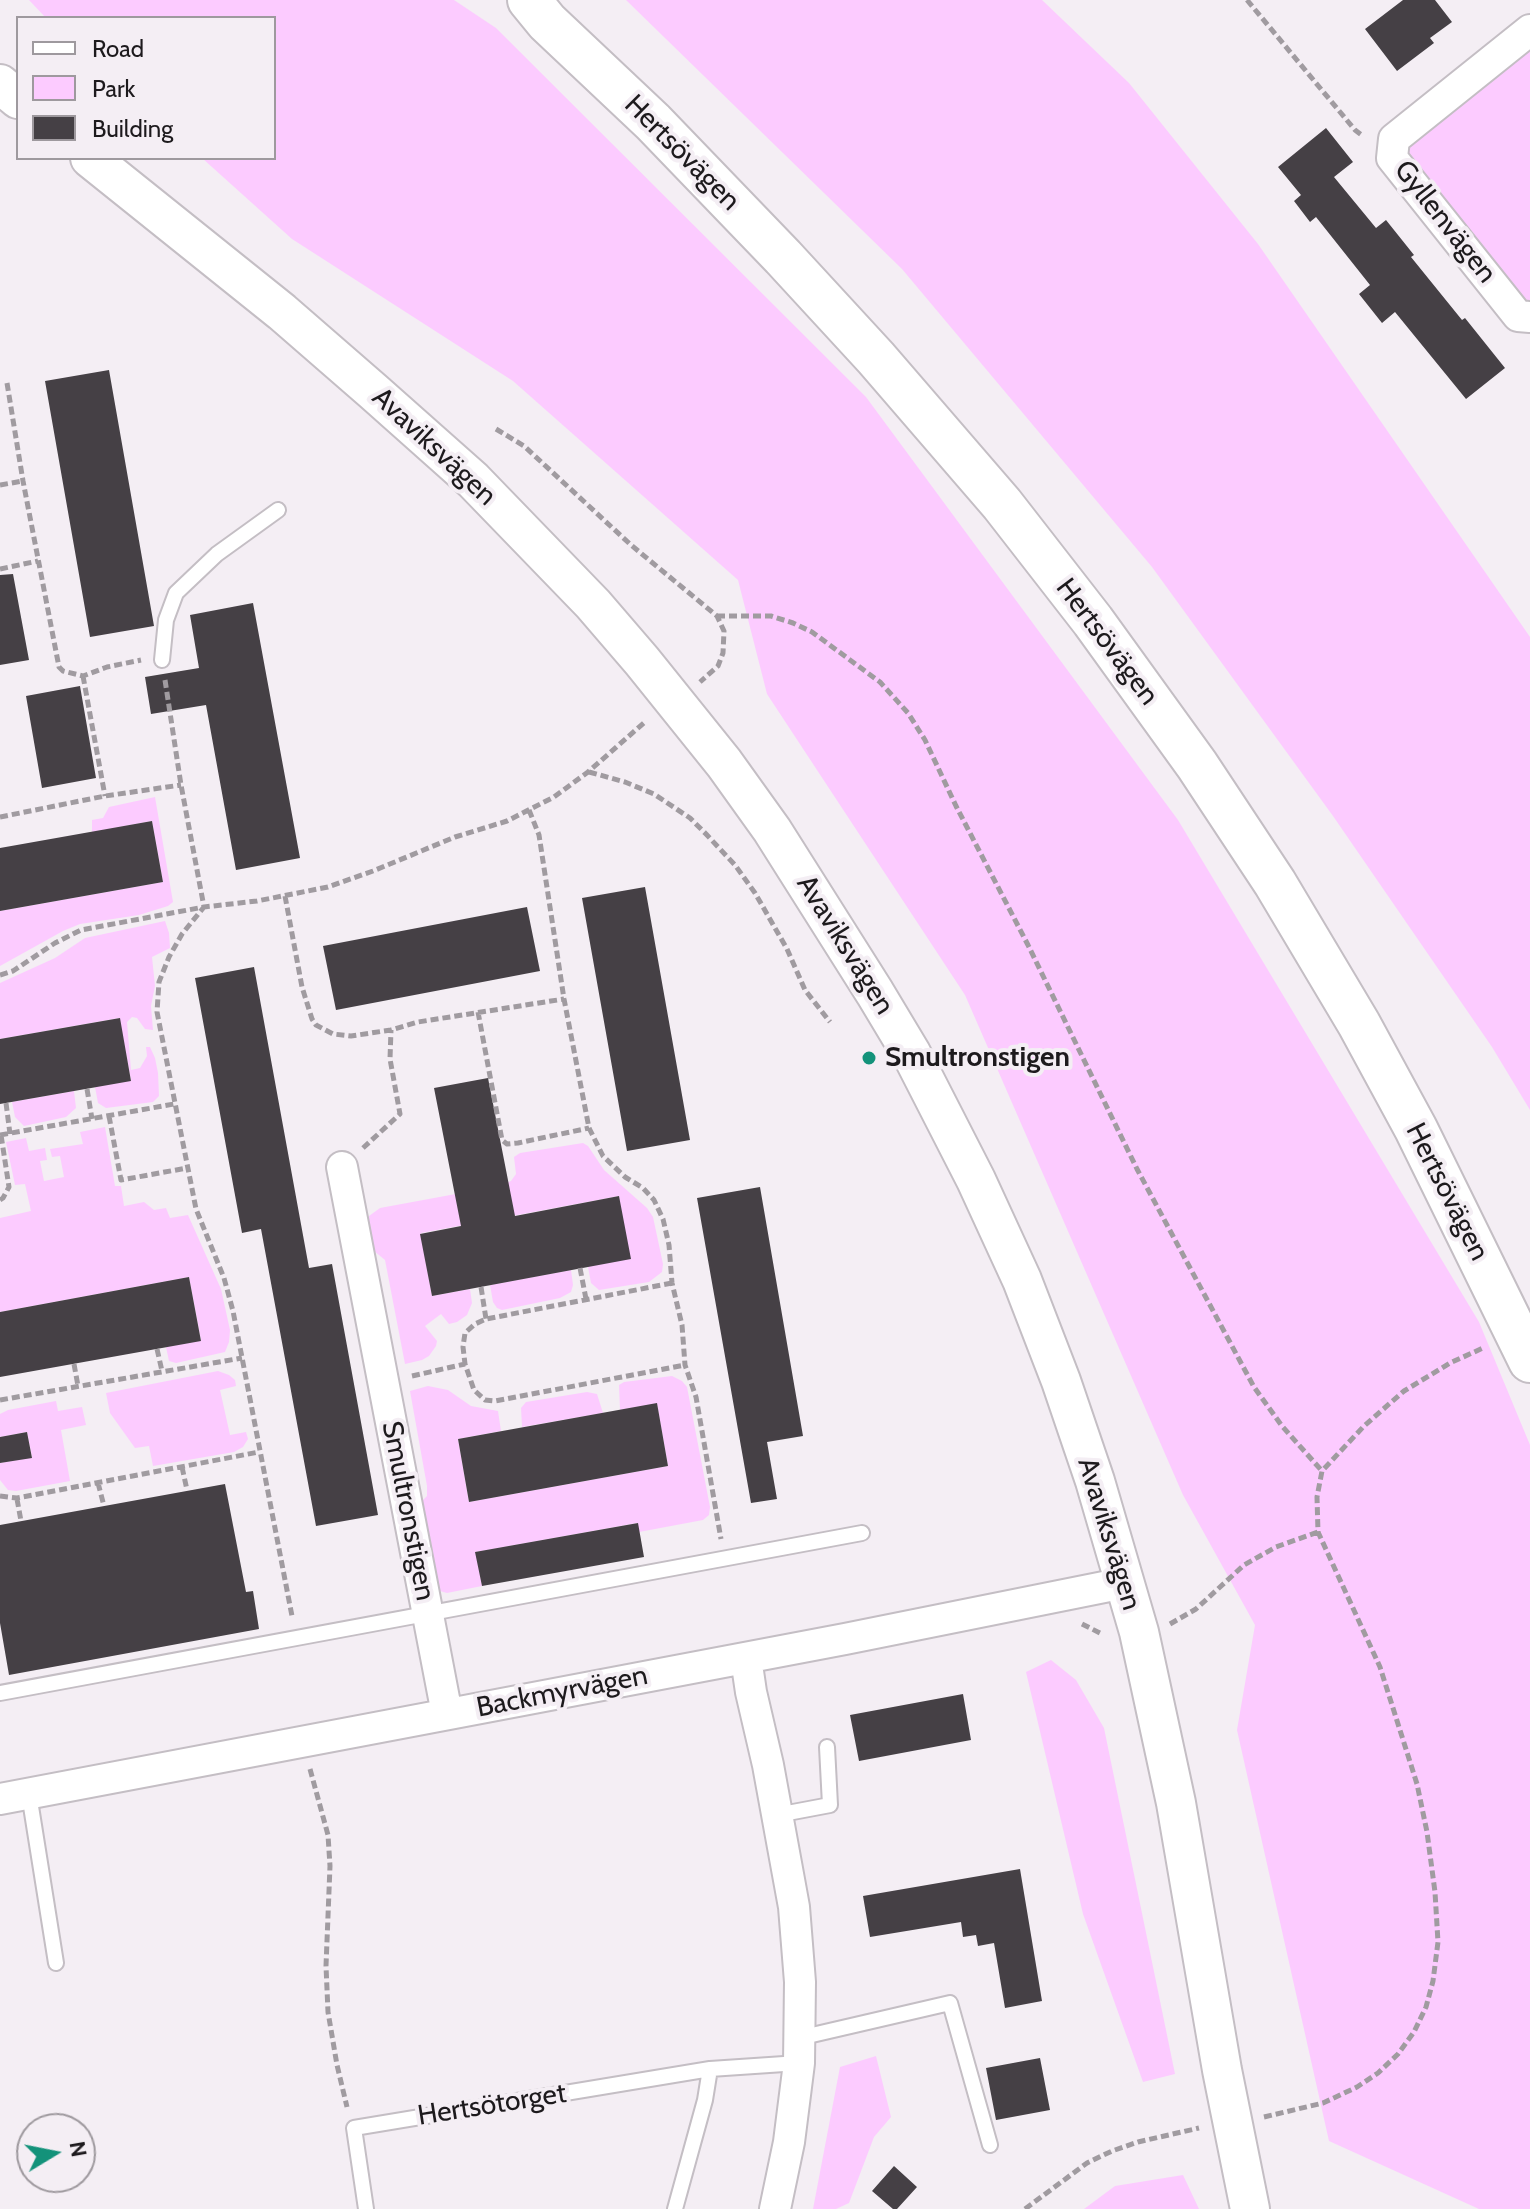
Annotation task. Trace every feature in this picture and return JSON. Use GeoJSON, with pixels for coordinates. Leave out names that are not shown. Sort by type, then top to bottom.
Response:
{"type":"FeatureCollection","features":[{"type":"Feature","properties":{"kind":"main road","name":"Hertsövägen"},"geometry":{"type":"LineString","coordinates":[[513,0],[538,11],[653,122],[773,245],[1002,504],[1093,621],[1206,778],[1275,883],[1359,1024],[1416,1129],[1530,1361]]}},
{"type":"Feature","properties":{"kind":"street","name":"Gyllenvägen"},"geometry":{"type":"LineString","coordinates":[[1530,30],[1394,139],[1392,158],[1518,316],[1530,317]]}},
{"type":"Feature","properties":{"kind":"street"},"geometry":{"type":"LineString","coordinates":[[0,84],[16,97]]}},
{"type":"Feature","properties":{"kind":"street","name":"Avaviksvägen"},"geometry":{"type":"LineString","coordinates":[[92,160],[282,312],[473,480],[567,576],[642,661],[724,763],[756,808],[911,1053],[976,1180],[1022,1280],[1095,1481],[1139,1632],[1176,1803],[1222,2070],[1250,2209]]}},
{"type":"Feature","properties":{"kind":"street","name":"Smultronstigen"},"geometry":{"type":"LineString","coordinates":[[342,1167],[447,1714]]}},
{"type":"Feature","properties":{"kind":"street","name":"Backmyrvägen"},"geometry":{"type":"LineString","coordinates":[[14,1796],[746,1658],[1124,1583]]}},
{"type":"Feature","properties":{"kind":"street"},"geometry":{"type":"LineString","coordinates":[[746,1658],[794,1907],[800,1982],[799,2050],[789,2142],[775,2209]]}},
{"type":"Feature","properties":{"kind":"lane"},"geometry":{"type":"LineString","coordinates":[[162,660],[166,620],[176,593],[217,554],[278,510]]}},
{"type":"Feature","properties":{"kind":"lane"},"geometry":{"type":"LineString","coordinates":[[0,1693],[862,1533]]}},
{"type":"Feature","properties":{"kind":"lane"},"geometry":{"type":"LineString","coordinates":[[777,1815],[830,1805],[827,1747]]}},
{"type":"Feature","properties":{"kind":"lane"},"geometry":{"type":"LineString","coordinates":[[14,1796],[56,1963]]}},
{"type":"Feature","properties":{"kind":"lane","name":"Hertsötorget"},"geometry":{"type":"LineString","coordinates":[[354,2128],[710,2069],[799,2050],[950,2003],[990,2145]]}},
{"type":"Feature","properties":{"kind":"lane"},"geometry":{"type":"LineString","coordinates":[[675,2209],[705,2100],[710,2069]]}},
{"type":"Feature","properties":{"kind":"lane"},"geometry":{"type":"LineString","coordinates":[[354,2128],[366,2209]]}},
{"type":"Feature","properties":{"kind":"path"},"geometry":{"type":"LineString","coordinates":[[1247,0],[1355,130],[1392,158]]}},
{"type":"Feature","properties":{"kind":"path"},"geometry":{"type":"LineString","coordinates":[[7,383],[59,667],[83,676],[145,659],[162,660],[204,907],[182,934],[169,957],[157,989],[157,1012],[201,1225],[224,1278],[233,1311],[296,1638]]}},
{"type":"Feature","properties":{"kind":"path"},"geometry":{"type":"LineString","coordinates":[[496,429],[524,446],[631,545],[717,616],[724,631],[723,653],[718,666],[698,684]]}},
{"type":"Feature","properties":{"kind":"path"},"geometry":{"type":"LineString","coordinates":[[0,485],[23,481]]}},
{"type":"Feature","properties":{"kind":"path"},"geometry":{"type":"LineString","coordinates":[[0,569],[39,561]]}},
{"type":"Feature","properties":{"kind":"path"},"geometry":{"type":"LineString","coordinates":[[717,616],[771,616],[812,632],[880,682],[908,713],[925,740],[1028,945],[1137,1169],[1254,1387],[1282,1426],[1322,1471]]}},
{"type":"Feature","properties":{"kind":"path"},"geometry":{"type":"LineString","coordinates":[[83,676],[105,796]]}},
{"type":"Feature","properties":{"kind":"path"},"geometry":{"type":"LineString","coordinates":[[0,975],[13,971],[81,930],[328,887],[455,837],[507,821],[554,797],[648,720]]}},
{"type":"Feature","properties":{"kind":"path"},"geometry":{"type":"LineString","coordinates":[[588,772],[654,794],[690,818],[706,834],[735,865],[755,893],[787,949],[805,990],[830,1022]]}},
{"type":"Feature","properties":{"kind":"path"},"geometry":{"type":"LineString","coordinates":[[0,817],[181,785]]}},
{"type":"Feature","properties":{"kind":"path"},"geometry":{"type":"LineString","coordinates":[[529,810],[539,835],[564,999],[589,1128],[603,1156],[625,1177],[643,1188],[654,1200],[663,1219],[672,1283],[682,1325],[685,1365],[696,1397],[725,1559]]}},
{"type":"Feature","properties":{"kind":"path"},"geometry":{"type":"LineString","coordinates":[[285,896],[302,987],[312,1019],[316,1025],[333,1034],[343,1036],[391,1030],[418,1022],[564,999]]}},
{"type":"Feature","properties":{"kind":"path"},"geometry":{"type":"LineString","coordinates":[[478,1012],[502,1140],[507,1144],[518,1143],[589,1128]]}},
{"type":"Feature","properties":{"kind":"path"},"geometry":{"type":"LineString","coordinates":[[342,1167],[400,1114],[390,1059],[391,1030]]}},
{"type":"Feature","properties":{"kind":"path"},"geometry":{"type":"LineString","coordinates":[[87,1089],[92,1119]]}},
{"type":"Feature","properties":{"kind":"path"},"geometry":{"type":"LineString","coordinates":[[6,1103],[10,1134]]}},
{"type":"Feature","properties":{"kind":"path"},"geometry":{"type":"LineString","coordinates":[[0,1200],[9,1187],[1,1135],[174,1104]]}},
{"type":"Feature","properties":{"kind":"path"},"geometry":{"type":"LineString","coordinates":[[109,1116],[121,1180],[187,1168]]}},
{"type":"Feature","properties":{"kind":"path"},"geometry":{"type":"LineString","coordinates":[[580,1268],[586,1299]]}},
{"type":"Feature","properties":{"kind":"path"},"geometry":{"type":"LineString","coordinates":[[672,1283],[486,1319],[465,1333],[465,1364],[474,1390],[485,1400],[495,1401],[685,1365]]}},
{"type":"Feature","properties":{"kind":"path"},"geometry":{"type":"LineString","coordinates":[[481,1287],[486,1319]]}},
{"type":"Feature","properties":{"kind":"path"},"geometry":{"type":"LineString","coordinates":[[1258,2118],[1323,2103],[1357,2087],[1398,2054],[1414,2032],[1426,2007],[1438,1942],[1435,1892],[1417,1784],[1380,1667],[1318,1532],[1317,1497],[1322,1471],[1364,1426],[1404,1391],[1450,1363],[1488,1346]]}},
{"type":"Feature","properties":{"kind":"path"},"geometry":{"type":"LineString","coordinates":[[157,1349],[162,1372]]}},
{"type":"Feature","properties":{"kind":"path"},"geometry":{"type":"LineString","coordinates":[[0,1400],[242,1358]]}},
{"type":"Feature","properties":{"kind":"path"},"geometry":{"type":"LineString","coordinates":[[74,1364],[78,1386]]}},
{"type":"Feature","properties":{"kind":"path"},"geometry":{"type":"LineString","coordinates":[[383,1380],[465,1364]]}},
{"type":"Feature","properties":{"kind":"path"},"geometry":{"type":"LineString","coordinates":[[0,1496],[17,1498],[259,1452]]}},
{"type":"Feature","properties":{"kind":"path"},"geometry":{"type":"LineString","coordinates":[[182,1467],[187,1490]]}},
{"type":"Feature","properties":{"kind":"path"},"geometry":{"type":"LineString","coordinates":[[98,1483],[104,1506]]}},
{"type":"Feature","properties":{"kind":"path"},"geometry":{"type":"LineString","coordinates":[[17,1498],[21,1521]]}},
{"type":"Feature","properties":{"kind":"path"},"geometry":{"type":"LineString","coordinates":[[308,1761],[328,1835],[328,2012],[345,2102],[354,2128]]}},
{"type":"Feature","properties":{"kind":"path"},"geometry":{"type":"LineString","coordinates":[[1025,2209],[1087,2163],[1112,2151],[1202,2127]]}},
{"type":"Feature","properties":{"kind":"green space"},"geometry":{"type":"Polygon","coordinates":[[[29,0],[454,0],[496,28],[866,397],[1178,820],[1479,1322],[1530,1445],[1530,2209],[1479,2209],[1329,2141],[1237,1730],[1255,1625],[1183,1495],[965,995],[767,694],[738,580],[513,381],[292,239],[204,160],[276,160],[276,16],[44,16],[29,0]]]}},
{"type":"Feature","properties":{"kind":"green space"},"geometry":{"type":"Polygon","coordinates":[[[626,0],[1042,0],[1129,83],[1258,244],[1530,637],[1530,1110],[1492,1047],[1333,816],[1152,567],[902,269],[626,0]]]}},
{"type":"Feature","properties":{"kind":"green space"},"geometry":{"type":"Polygon","coordinates":[[[1530,34],[1530,318],[1396,139],[1530,34]]]}},
{"type":"Feature","properties":{"kind":"green space"},"geometry":{"type":"Polygon","coordinates":[[[155,797],[173,902],[139,915],[80,924],[0,966],[0,911],[163,882],[152,821],[92,832],[92,820],[103,818],[109,807],[155,797]]]}},
{"type":"Feature","properties":{"kind":"green space"},"geometry":{"type":"Polygon","coordinates":[[[165,921],[170,948],[152,957],[155,986],[151,1006],[153,1030],[145,1029],[137,1018],[132,1017],[127,1022],[131,1070],[140,1068],[147,1056],[146,1047],[150,1047],[155,1058],[159,1096],[153,1102],[106,1108],[98,1103],[95,1087],[131,1080],[119,1018],[0,1039],[0,983],[55,958],[85,938],[165,921]]]}},
{"type":"Feature","properties":{"kind":"green space"},"geometry":{"type":"Polygon","coordinates":[[[74,1091],[76,1108],[66,1117],[24,1126],[15,1117],[12,1102],[74,1091]]]}},
{"type":"Feature","properties":{"kind":"green space"},"geometry":{"type":"Polygon","coordinates":[[[105,1127],[115,1186],[121,1186],[124,1206],[144,1202],[154,1210],[166,1208],[170,1218],[188,1215],[221,1289],[230,1330],[225,1352],[176,1363],[169,1361],[166,1347],[201,1340],[189,1277],[0,1312],[0,1218],[31,1211],[25,1184],[15,1185],[6,1142],[26,1138],[29,1151],[45,1148],[47,1160],[40,1161],[44,1181],[64,1177],[60,1156],[52,1157],[50,1149],[83,1144],[80,1132],[105,1127]]]}},
{"type":"Feature","properties":{"kind":"green space"},"geometry":{"type":"Polygon","coordinates":[[[583,1143],[604,1170],[653,1217],[662,1272],[649,1282],[599,1290],[591,1283],[588,1267],[619,1196],[421,1233],[432,1296],[470,1289],[472,1303],[467,1315],[457,1322],[449,1324],[441,1314],[425,1326],[437,1341],[436,1346],[429,1356],[405,1364],[385,1260],[374,1251],[369,1216],[380,1208],[499,1186],[511,1181],[516,1174],[514,1157],[520,1153],[583,1143]]]}},
{"type":"Feature","properties":{"kind":"green space"},"geometry":{"type":"Polygon","coordinates":[[[571,1270],[571,1292],[560,1298],[502,1310],[493,1302],[490,1285],[571,1270]]]}},
{"type":"Feature","properties":{"kind":"green space"},"geometry":{"type":"Polygon","coordinates":[[[218,1371],[235,1380],[236,1386],[220,1390],[230,1435],[246,1432],[248,1439],[243,1447],[234,1452],[153,1466],[149,1446],[135,1448],[110,1413],[106,1393],[218,1371]]]}},
{"type":"Feature","properties":{"kind":"green space"},"geometry":{"type":"Polygon","coordinates":[[[672,1376],[687,1387],[709,1515],[703,1520],[639,1532],[637,1523],[476,1552],[482,1586],[447,1593],[440,1591],[433,1575],[421,1502],[427,1496],[427,1486],[410,1391],[428,1386],[448,1390],[471,1406],[498,1411],[501,1431],[458,1439],[469,1502],[668,1466],[657,1404],[620,1410],[619,1385],[672,1376]]]}},
{"type":"Feature","properties":{"kind":"green space"},"geometry":{"type":"Polygon","coordinates":[[[587,1392],[597,1394],[603,1413],[522,1427],[521,1408],[526,1402],[587,1392]]]}},
{"type":"Feature","properties":{"kind":"green space"},"geometry":{"type":"Polygon","coordinates":[[[56,1401],[58,1411],[82,1407],[86,1425],[61,1430],[70,1481],[8,1490],[0,1480],[0,1463],[32,1457],[27,1432],[0,1437],[0,1414],[56,1401]]]}},
{"type":"Feature","properties":{"kind":"green space"},"geometry":{"type":"Polygon","coordinates":[[[1051,1660],[1076,1680],[1104,1728],[1175,2074],[1143,2082],[1083,1914],[1026,1672],[1051,1660]]]}},
{"type":"Feature","properties":{"kind":"green space"},"geometry":{"type":"Polygon","coordinates":[[[876,2056],[891,2117],[874,2137],[849,2203],[836,2209],[813,2209],[840,2067],[876,2056]]]}},
{"type":"Feature","properties":{"kind":"green space"},"geometry":{"type":"Polygon","coordinates":[[[1183,2175],[1199,2209],[1084,2209],[1115,2186],[1183,2175]]]}},
{"type":"Feature","properties":{"kind":"building"},"geometry":{"type":"Polygon","coordinates":[[[1403,0],[1435,0],[1452,22],[1430,38],[1434,43],[1397,71],[1365,29],[1403,0]]]}},
{"type":"Feature","properties":{"kind":"building"},"geometry":{"type":"Polygon","coordinates":[[[1326,128],[1353,162],[1334,177],[1376,228],[1386,220],[1414,255],[1411,257],[1505,368],[1466,399],[1395,312],[1382,323],[1359,294],[1370,285],[1316,217],[1310,222],[1294,201],[1301,195],[1278,167],[1326,128]]]}},
{"type":"Feature","properties":{"kind":"building"},"geometry":{"type":"Polygon","coordinates":[[[109,370],[154,626],[90,637],[45,381],[109,370]]]}},
{"type":"Feature","properties":{"kind":"building"},"geometry":{"type":"Polygon","coordinates":[[[13,574],[29,660],[0,665],[0,575],[13,574]]]}},
{"type":"Feature","properties":{"kind":"building"},"geometry":{"type":"Polygon","coordinates":[[[253,603],[300,858],[236,870],[206,705],[151,714],[145,677],[199,668],[190,615],[253,603]]]}},
{"type":"Feature","properties":{"kind":"building"},"geometry":{"type":"Polygon","coordinates":[[[80,686],[96,778],[42,788],[26,696],[80,686]]]}},
{"type":"Feature","properties":{"kind":"building"},"geometry":{"type":"Polygon","coordinates":[[[152,821],[163,882],[0,911],[0,848],[152,821]]]}},
{"type":"Feature","properties":{"kind":"building"},"geometry":{"type":"Polygon","coordinates":[[[645,887],[690,1140],[627,1151],[582,898],[645,887]]]}},
{"type":"Feature","properties":{"kind":"building"},"geometry":{"type":"Polygon","coordinates":[[[527,907],[540,971],[336,1010],[323,946],[527,907]]]}},
{"type":"Feature","properties":{"kind":"building"},"geometry":{"type":"Polygon","coordinates":[[[254,967],[309,1268],[332,1264],[378,1515],[316,1526],[261,1229],[242,1233],[195,978],[254,967]]]}},
{"type":"Feature","properties":{"kind":"building"},"geometry":{"type":"Polygon","coordinates":[[[120,1018],[131,1081],[0,1104],[0,1039],[120,1018]]]}},
{"type":"Feature","properties":{"kind":"building"},"geometry":{"type":"Polygon","coordinates":[[[488,1078],[515,1216],[619,1196],[631,1259],[432,1296],[420,1234],[461,1226],[434,1088],[488,1078]]]}},
{"type":"Feature","properties":{"kind":"building"},"geometry":{"type":"Polygon","coordinates":[[[760,1187],[803,1436],[767,1442],[777,1499],[751,1503],[697,1198],[760,1187]]]}},
{"type":"Feature","properties":{"kind":"building"},"geometry":{"type":"Polygon","coordinates":[[[189,1277],[201,1341],[0,1377],[0,1312],[189,1277]]]}},
{"type":"Feature","properties":{"kind":"building"},"geometry":{"type":"Polygon","coordinates":[[[657,1403],[668,1466],[469,1502],[458,1439],[657,1403]]]}},
{"type":"Feature","properties":{"kind":"building"},"geometry":{"type":"Polygon","coordinates":[[[27,1432],[32,1458],[0,1463],[0,1437],[27,1432]]]}},
{"type":"Feature","properties":{"kind":"building"},"geometry":{"type":"Polygon","coordinates":[[[225,1484],[246,1592],[253,1591],[259,1629],[9,1675],[0,1623],[0,1525],[225,1484]]]}},
{"type":"Feature","properties":{"kind":"building"},"geometry":{"type":"Polygon","coordinates":[[[638,1523],[644,1557],[482,1586],[475,1552],[638,1523]]]}},
{"type":"Feature","properties":{"kind":"building"},"geometry":{"type":"Polygon","coordinates":[[[963,1694],[971,1740],[859,1761],[850,1715],[963,1694]]]}},
{"type":"Feature","properties":{"kind":"building"},"geometry":{"type":"Polygon","coordinates":[[[1020,1869],[1042,2001],[1005,2008],[994,1943],[978,1946],[976,1935],[963,1937],[961,1922],[870,1937],[863,1896],[1020,1869]]]}},
{"type":"Feature","properties":{"kind":"building"},"geometry":{"type":"Polygon","coordinates":[[[1040,2058],[1050,2110],[996,2120],[986,2068],[1040,2058]]]}},
{"type":"Feature","properties":{"kind":"building"},"geometry":{"type":"Polygon","coordinates":[[[894,2166],[917,2187],[897,2209],[872,2191],[894,2166]]]}},
{"type":"Feature","properties":{"kind":"place","name":"Smultronstigen"},"geometry":{"type":"Point","coordinates":[869,1058]}}]}
